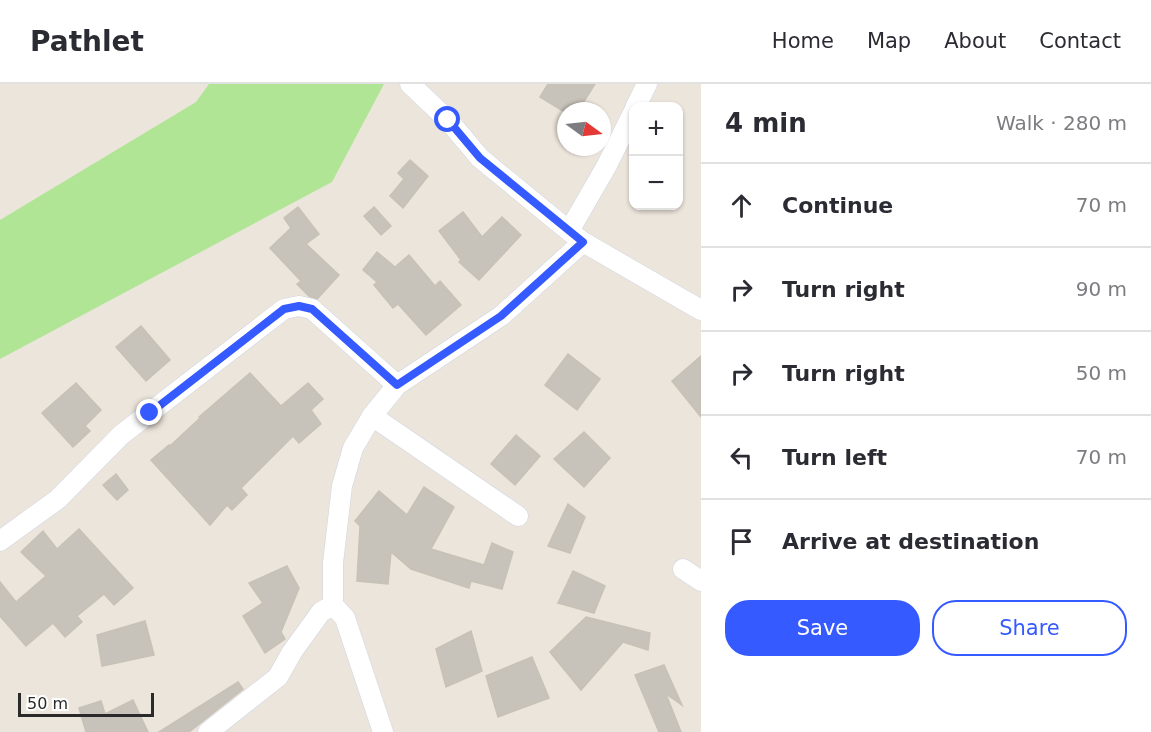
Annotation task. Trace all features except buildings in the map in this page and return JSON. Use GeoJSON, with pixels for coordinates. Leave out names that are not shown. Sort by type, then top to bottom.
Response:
{"type":"FeatureCollection","features":[{"type":"Feature","properties":{"kind":"street"},"geometry":{"type":"LineString","coordinates":[[410,84],[448,120],[480,158],[576,236],[701,310]]}},
{"type":"Feature","properties":{"kind":"street"},"geometry":{"type":"LineString","coordinates":[[638,102],[647,84]]}},
{"type":"Feature","properties":{"kind":"street"},"geometry":{"type":"LineString","coordinates":[[382,732],[345,618],[333,605],[333,563],[342,486],[353,448],[372,416],[397,385],[501,316],[576,236],[629,119]]}},
{"type":"Feature","properties":{"kind":"street"},"geometry":{"type":"LineString","coordinates":[[0,541],[58,499],[121,435],[284,309],[299,306],[312,309],[397,385]]}},
{"type":"Feature","properties":{"kind":"street"},"geometry":{"type":"LineString","coordinates":[[372,416],[518,516]]}},
{"type":"Feature","properties":{"kind":"street"},"geometry":{"type":"LineString","coordinates":[[683,569],[701,581]]}},
{"type":"Feature","properties":{"kind":"street"},"geometry":{"type":"LineString","coordinates":[[208,732],[278,677],[292,652],[321,612],[333,605]]}},
{"type":"Feature","properties":{"kind":"green space"},"geometry":{"type":"Polygon","coordinates":[[[209,84],[384,84],[332,182],[0,359],[0,220],[196,102],[209,84]]]}},
{"type":"Feature","properties":{"kind":"route"},"geometry":{"type":"LineString","coordinates":[[150,413],[284,309],[299,306],[312,309],[397,385],[501,316],[583,242],[480,158],[448,120]]}}]}
